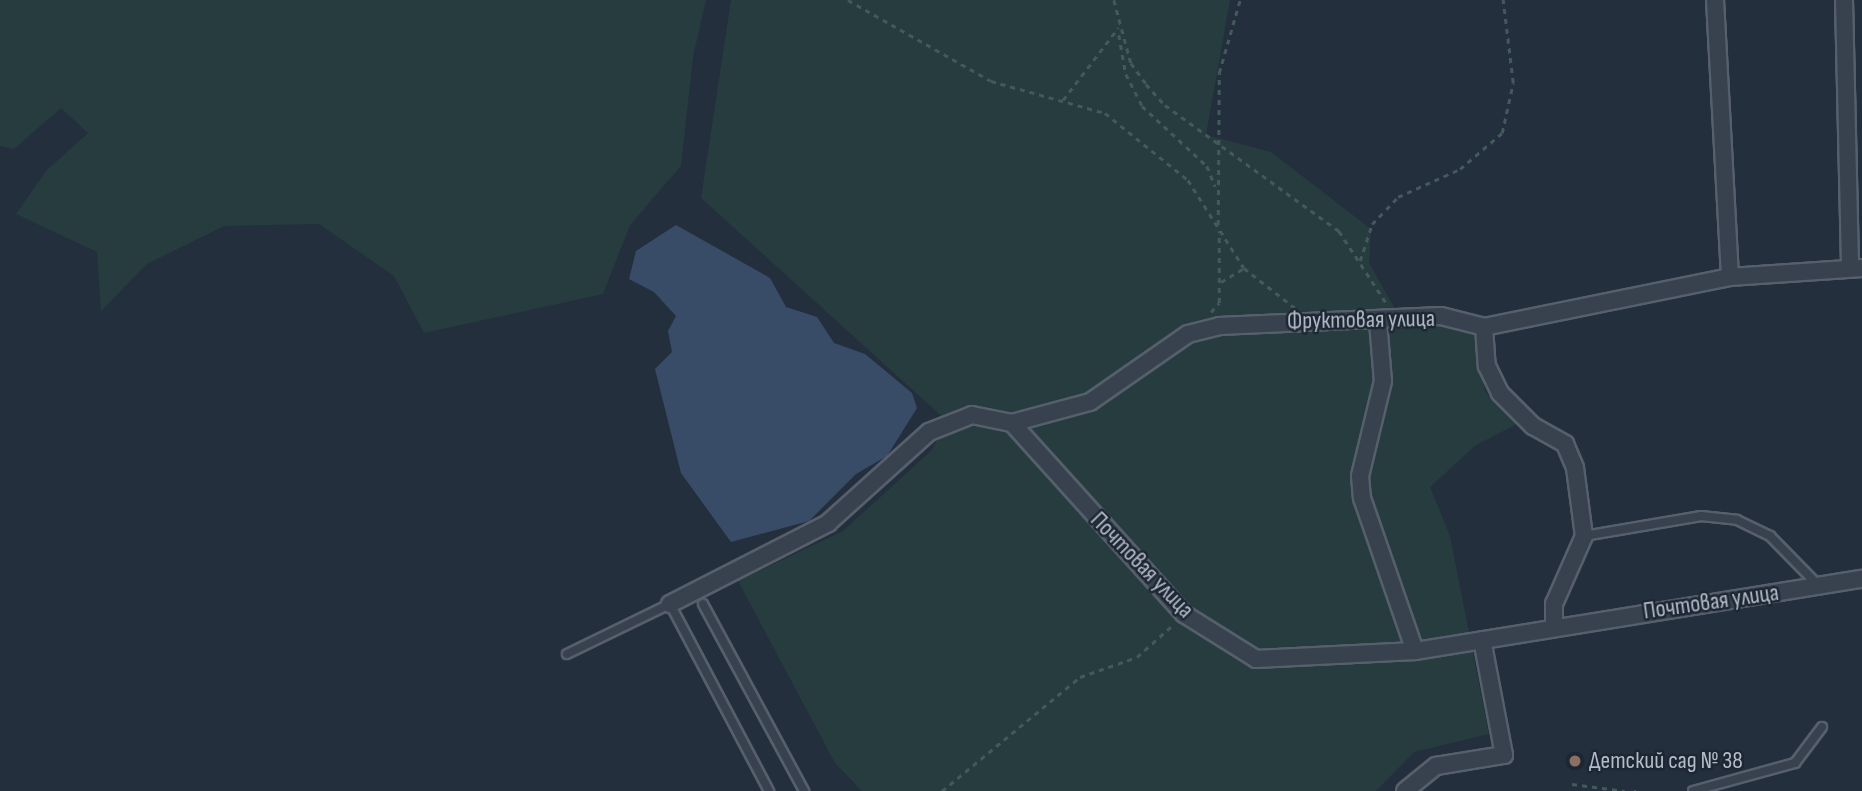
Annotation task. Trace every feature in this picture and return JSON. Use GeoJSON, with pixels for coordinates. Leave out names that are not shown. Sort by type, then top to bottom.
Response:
{"type":"FeatureCollection","features":[{"type":"Feature","properties":{"kind":"street"},"geometry":{"type":"LineString","coordinates":[[1715,0],[1730,277]]}},
{"type":"Feature","properties":{"kind":"street"},"geometry":{"type":"LineString","coordinates":[[1844,0],[1856,267]]}},
{"type":"Feature","properties":{"kind":"street","name":"Фруктовая улица"},"geometry":{"type":"LineString","coordinates":[[1012,423],[1090,402],[1188,334],[1305,318],[1378,322],[1441,316],[1484,327],[1730,277],[1856,267]]}},
{"type":"Feature","properties":{"kind":"street"},"geometry":{"type":"LineString","coordinates":[[1378,322],[1383,381],[1360,476],[1362,498],[1415,651]]}},
{"type":"Feature","properties":{"kind":"street"},"geometry":{"type":"LineString","coordinates":[[1484,327],[1487,366],[1500,393],[1533,426],[1564,444],[1575,468],[1584,536],[1554,604],[1555,625]]}},
{"type":"Feature","properties":{"kind":"street"},"geometry":{"type":"LineString","coordinates":[[670,604],[828,523],[947,421],[972,415],[1012,423]]}},
{"type":"Feature","properties":{"kind":"street","name":"Почтовая улица"},"geometry":{"type":"LineString","coordinates":[[1012,423],[1184,614],[1256,659],[1415,651],[1555,625],[1862,579]]}},
{"type":"Feature","properties":{"kind":"street"},"geometry":{"type":"LineString","coordinates":[[1405,791],[1436,766],[1504,755],[1482,640]]}},
{"type":"Feature","properties":{"kind":"lane"},"geometry":{"type":"LineString","coordinates":[[1584,536],[1701,516],[1737,520],[1770,536],[1819,586]]}},
{"type":"Feature","properties":{"kind":"lane"},"geometry":{"type":"LineString","coordinates":[[567,654],[670,604],[769,791]]}},
{"type":"Feature","properties":{"kind":"lane"},"geometry":{"type":"LineString","coordinates":[[703,604],[804,791]]}},
{"type":"Feature","properties":{"kind":"lane"},"geometry":{"type":"LineString","coordinates":[[1693,791],[1770,775],[1795,763],[1822,727]]}},
{"type":"Feature","properties":{"kind":"path"},"geometry":{"type":"LineString","coordinates":[[848,0],[991,81],[1105,113],[1188,180],[1244,268],[1305,318]]}},
{"type":"Feature","properties":{"kind":"path"},"geometry":{"type":"LineString","coordinates":[[1114,0],[1126,74],[1142,106],[1207,166],[1216,187]]}},
{"type":"Feature","properties":{"kind":"path"},"geometry":{"type":"LineString","coordinates":[[1188,334],[1219,303],[1216,187],[1223,143],[1219,73],[1240,0]]}},
{"type":"Feature","properties":{"kind":"path"},"geometry":{"type":"LineString","coordinates":[[1360,261],[1372,224],[1398,197],[1460,169],[1502,133],[1513,83],[1503,0]]}},
{"type":"Feature","properties":{"kind":"path"},"geometry":{"type":"LineString","coordinates":[[1062,100],[1118,28]]}},
{"type":"Feature","properties":{"kind":"path"},"geometry":{"type":"LineString","coordinates":[[1118,28],[1131,63],[1165,105],[1223,143],[1339,231],[1401,319]]}},
{"type":"Feature","properties":{"kind":"path"},"geometry":{"type":"LineString","coordinates":[[1220,284],[1244,268]]}},
{"type":"Feature","properties":{"kind":"path"},"geometry":{"type":"LineString","coordinates":[[943,791],[1080,677],[1137,657],[1184,614]]}},
{"type":"Feature","properties":{"kind":"path"},"geometry":{"type":"LineString","coordinates":[[1572,784],[1625,791]]}},
{"type":"Feature","properties":{"kind":"green space"},"geometry":{"type":"Polygon","coordinates":[[[0,0],[706,0],[693,57],[681,166],[630,225],[603,294],[424,333],[394,276],[319,224],[224,226],[147,264],[101,311],[97,252],[16,214],[46,171],[88,133],[61,108],[14,149],[0,146],[0,0]]]}},
{"type":"Feature","properties":{"kind":"green space"},"geometry":{"type":"Polygon","coordinates":[[[731,0],[1230,0],[1206,135],[1271,152],[1371,229],[1369,263],[1401,319],[1472,328],[1485,391],[1517,424],[1476,445],[1430,487],[1450,536],[1489,734],[1414,752],[1376,791],[862,791],[835,763],[738,581],[843,531],[932,450],[947,421],[701,198],[731,0]]]}},
{"type":"Feature","properties":{"kind":"water"},"geometry":{"type":"Polygon","coordinates":[[[676,225],[770,278],[786,307],[817,317],[834,343],[865,354],[912,393],[917,408],[887,456],[856,474],[809,521],[731,542],[681,473],[655,369],[672,352],[668,331],[676,316],[654,292],[629,279],[636,251],[676,225]]]}},
{"type":"Feature","properties":{"kind":"place","name":"Детский сад № 38"},"geometry":{"type":"Point","coordinates":[1575,761]}}]}
